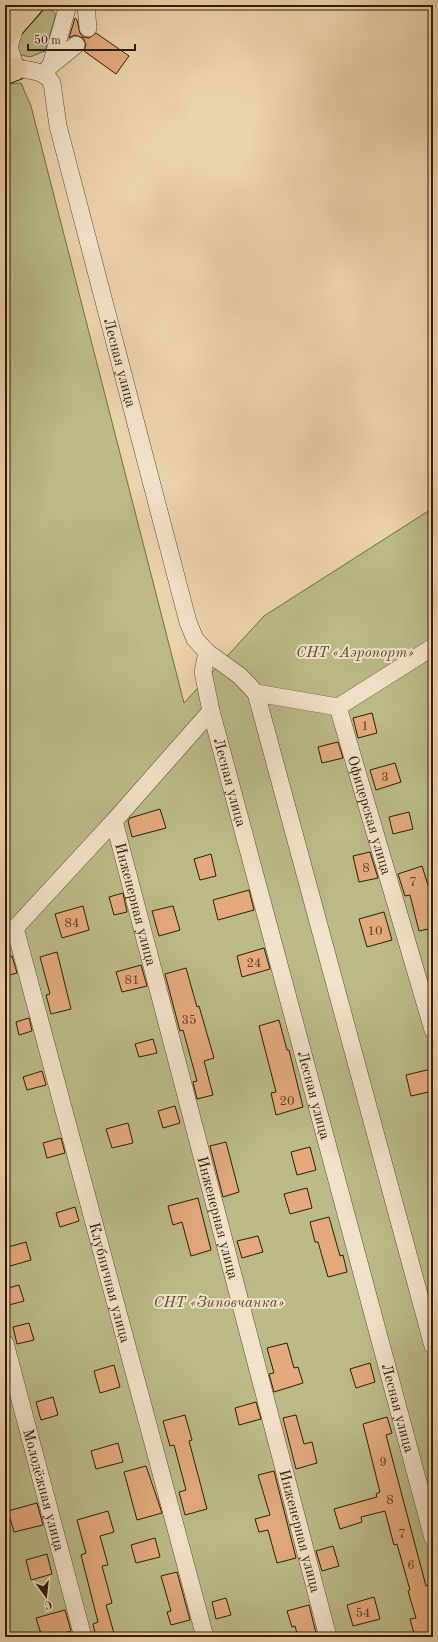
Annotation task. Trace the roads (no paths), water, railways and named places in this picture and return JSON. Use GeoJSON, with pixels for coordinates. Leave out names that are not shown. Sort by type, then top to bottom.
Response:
{"type":"FeatureCollection","features":[{"type":"Feature","properties":{"kind":"street"},"geometry":{"type":"LineString","coordinates":[[46,69],[68,5]]}},
{"type":"Feature","properties":{"kind":"street"},"geometry":{"type":"LineString","coordinates":[[86,5],[88,28]]}},
{"type":"Feature","properties":{"kind":"street"},"geometry":{"type":"LineString","coordinates":[[13,15],[9,47],[9,69],[46,69],[76,45]]}},
{"type":"Feature","properties":{"kind":"street","name":"Лесная улица"},"geometry":{"type":"LineString","coordinates":[[46,69],[54,88],[58,126],[188,622],[195,639],[207,652],[240,676],[256,693],[433,1346]]}},
{"type":"Feature","properties":{"kind":"street"},"geometry":{"type":"LineString","coordinates":[[256,693],[338,708],[433,648]]}},
{"type":"Feature","properties":{"kind":"street","name":"Лесная улица"},"geometry":{"type":"LineString","coordinates":[[207,652],[203,672],[211,710],[433,1538]]}},
{"type":"Feature","properties":{"kind":"street","name":"Офицерская улица"},"geometry":{"type":"LineString","coordinates":[[338,708],[428,1000],[433,1030]]}},
{"type":"Feature","properties":{"kind":"street"},"geometry":{"type":"LineString","coordinates":[[10,933],[114,821],[211,710]]}},
{"type":"Feature","properties":{"kind":"street","name":"Инженерная улица"},"geometry":{"type":"LineString","coordinates":[[114,821],[328,1637]]}},
{"type":"Feature","properties":{"kind":"street","name":"Клубничная улица"},"geometry":{"type":"LineString","coordinates":[[10,933],[205,1637]]}},
{"type":"Feature","properties":{"kind":"street","name":"Молодёжная улица"},"geometry":{"type":"LineString","coordinates":[[5,1343],[84,1637]]}},
{"type":"Feature","properties":{"kind":"park label","name":"СНТ «Аэропорт»"},"geometry":{"type":"Point","coordinates":[355,652]}},
{"type":"Feature","properties":{"kind":"park label","name":"СНТ «Зиповчанка»"},"geometry":{"type":"Point","coordinates":[219,1302]}}]}
